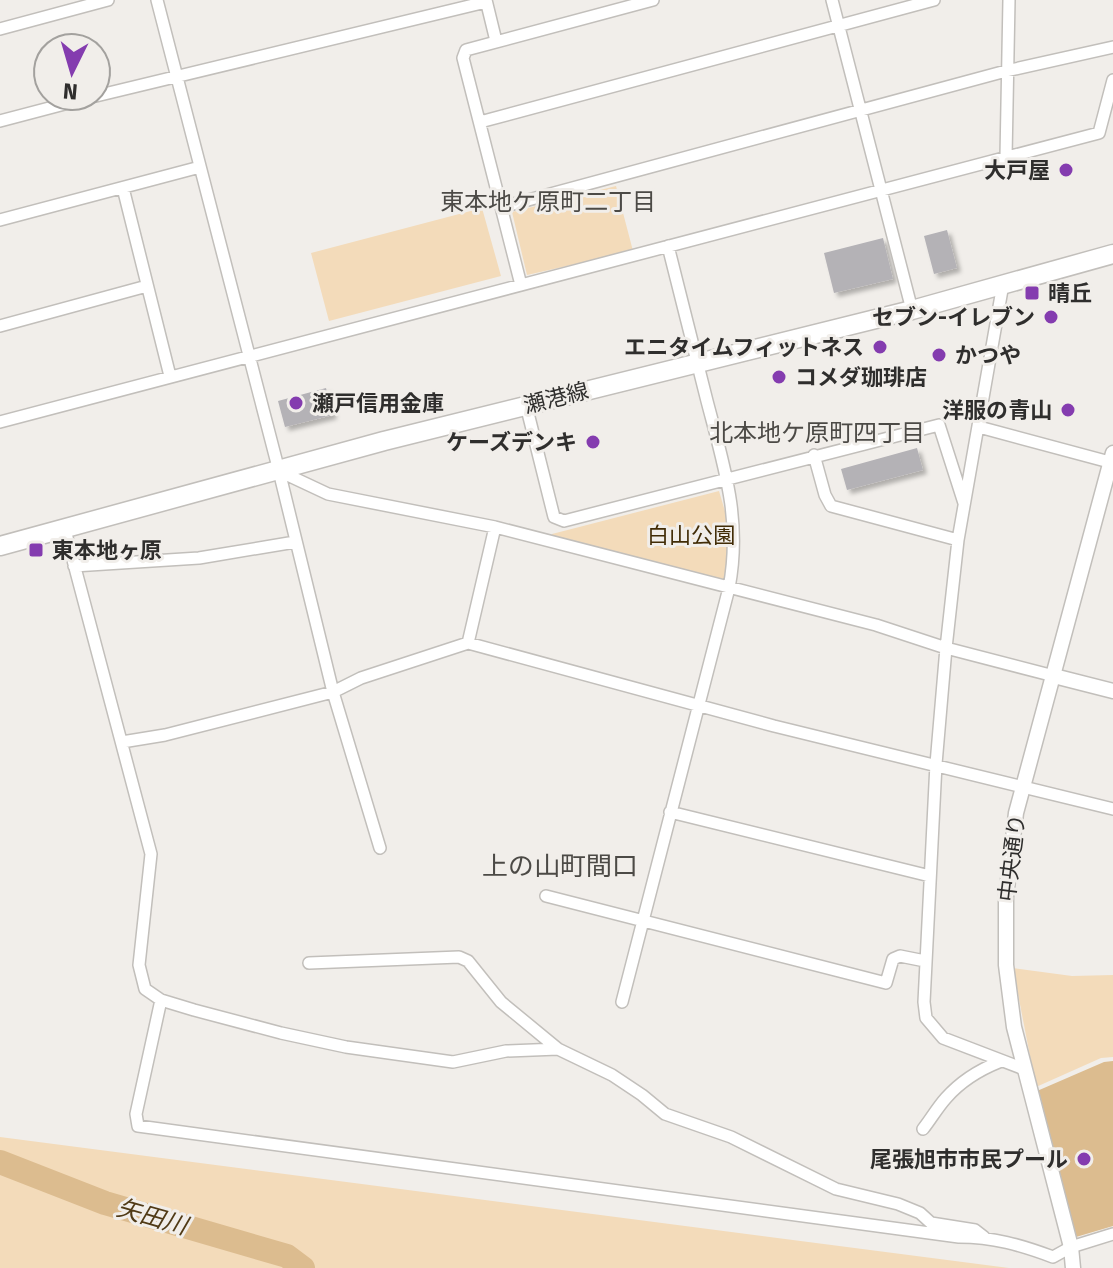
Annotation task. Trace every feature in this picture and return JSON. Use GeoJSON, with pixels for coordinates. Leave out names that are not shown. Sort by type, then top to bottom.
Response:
{"type":"FeatureCollection","features":[{"type":"Feature","properties":{"kind":"highway","name":"瀬港線"},"geometry":{"type":"LineString","coordinates":[[0,546],[526,405],[912,310],[1113,254]]}},
{"type":"Feature","properties":{"kind":"street"},"geometry":{"type":"LineString","coordinates":[[0,29],[108,0]]}},
{"type":"Feature","properties":{"kind":"street"},"geometry":{"type":"LineString","coordinates":[[157,0],[333,692],[380,848]]}},
{"type":"Feature","properties":{"kind":"street"},"geometry":{"type":"LineString","coordinates":[[521,285],[463,58],[466,50],[605,6],[653,0]]}},
{"type":"Feature","properties":{"kind":"street"},"geometry":{"type":"LineString","coordinates":[[832,0],[912,310]]}},
{"type":"Feature","properties":{"kind":"street"},"geometry":{"type":"LineString","coordinates":[[480,122],[934,0]]}},
{"type":"Feature","properties":{"kind":"street"},"geometry":{"type":"LineString","coordinates":[[1006,157],[1009,0]]}},
{"type":"Feature","properties":{"kind":"street"},"geometry":{"type":"LineString","coordinates":[[112,92],[486,1],[496,41]]}},
{"type":"Feature","properties":{"kind":"street"},"geometry":{"type":"LineString","coordinates":[[502,207],[1006,71],[1113,47]]}},
{"type":"Feature","properties":{"kind":"street"},"geometry":{"type":"LineString","coordinates":[[0,422],[1099,133],[1113,80]]}},
{"type":"Feature","properties":{"kind":"street"},"geometry":{"type":"LineString","coordinates":[[0,121],[35,112]]}},
{"type":"Feature","properties":{"kind":"street"},"geometry":{"type":"LineString","coordinates":[[0,220],[200,167]]}},
{"type":"Feature","properties":{"kind":"street"},"geometry":{"type":"LineString","coordinates":[[123,188],[170,376]]}},
{"type":"Feature","properties":{"kind":"street"},"geometry":{"type":"LineString","coordinates":[[622,1002],[729,588],[735,525],[727,478],[668,246]]}},
{"type":"Feature","properties":{"kind":"street"},"geometry":{"type":"LineString","coordinates":[[1003,284],[958,540],[946,648],[936,764],[924,1002],[926,1018],[943,1038],[959,1047],[1024,1069]]}},
{"type":"Feature","properties":{"kind":"street"},"geometry":{"type":"LineString","coordinates":[[0,326],[147,286]]}},
{"type":"Feature","properties":{"kind":"street"},"geometry":{"type":"LineString","coordinates":[[526,405],[554,517],[564,521],[939,425],[965,507]]}},
{"type":"Feature","properties":{"kind":"street"},"geometry":{"type":"LineString","coordinates":[[979,427],[1112,459]]}},
{"type":"Feature","properties":{"kind":"street"},"geometry":{"type":"LineString","coordinates":[[814,455],[831,506],[958,540]]}},
{"type":"Feature","properties":{"kind":"street","name":"中央通り"},"geometry":{"type":"LineString","coordinates":[[1073,1268],[1071,1247],[1024,1069],[1012,1011],[1006,965],[1006,924],[1011,843],[1023,786],[1112,459]]}},
{"type":"Feature","properties":{"kind":"street"},"geometry":{"type":"LineString","coordinates":[[279,471],[328,494],[495,527],[876,625],[946,648],[1113,691]]}},
{"type":"Feature","properties":{"kind":"street"},"geometry":{"type":"LineString","coordinates":[[468,643],[495,527]]}},
{"type":"Feature","properties":{"kind":"street"},"geometry":{"type":"LineString","coordinates":[[65,530],[151,854],[139,965],[145,989],[161,1000],[346,1047],[453,1062],[506,1051],[558,1049]]}},
{"type":"Feature","properties":{"kind":"street"},"geometry":{"type":"LineString","coordinates":[[74,566],[199,558],[295,542]]}},
{"type":"Feature","properties":{"kind":"street"},"geometry":{"type":"LineString","coordinates":[[122,742],[165,735],[333,692],[361,678],[468,643],[698,706],[1113,809]]}},
{"type":"Feature","properties":{"kind":"street"},"geometry":{"type":"LineString","coordinates":[[670,812],[930,876]]}},
{"type":"Feature","properties":{"kind":"street"},"geometry":{"type":"LineString","coordinates":[[546,896],[886,983],[893,959],[900,956],[925,961]]}},
{"type":"Feature","properties":{"kind":"street"},"geometry":{"type":"LineString","coordinates":[[309,963],[459,957],[468,961],[501,1002],[558,1049],[612,1075],[665,1114],[731,1137],[836,1189],[898,1204],[920,1213],[931,1223],[975,1230],[984,1237]]}},
{"type":"Feature","properties":{"kind":"street"},"geometry":{"type":"LineString","coordinates":[[161,1000],[136,1114],[138,1126],[959,1237],[984,1237],[1008,1241],[1053,1257],[1071,1247],[1113,1234]]}},
{"type":"Feature","properties":{"kind":"street"},"geometry":{"type":"LineString","coordinates":[[923,1129],[960,1084],[999,1062]]}},
{"type":"Feature","properties":{"kind":"green space"},"geometry":{"type":"Polygon","coordinates":[[[616,186],[633,251],[527,275],[512,212],[616,186]]]}},
{"type":"Feature","properties":{"kind":"green space"},"geometry":{"type":"Polygon","coordinates":[[[482,208],[501,276],[329,321],[311,253],[482,208]]]}},
{"type":"Feature","properties":{"kind":"green space","name":"白山公園"},"geometry":{"type":"Polygon","coordinates":[[[719,491],[729,525],[727,583],[553,539],[552,534],[719,491]]]}},
{"type":"Feature","properties":{"kind":"green space"},"geometry":{"type":"Polygon","coordinates":[[[1013,968],[1072,976],[1113,975],[1113,1057],[1101,1058],[1036,1087],[1013,968]]]}},
{"type":"Feature","properties":{"kind":"green space"},"geometry":{"type":"Polygon","coordinates":[[[0,1137],[1009,1268],[0,1268],[0,1137]]]}},
{"type":"Feature","properties":{"kind":"shaded area","name":"尾張旭市市民プール"},"geometry":{"type":"Polygon","coordinates":[[[1113,1061],[1113,1226],[1076,1237],[1037,1091],[1113,1061]]]}},
{"type":"Feature","properties":{"kind":"building"},"geometry":{"type":"Polygon","coordinates":[[[947,230],[957,268],[934,274],[924,236],[947,230]]]}},
{"type":"Feature","properties":{"kind":"building"},"geometry":{"type":"Polygon","coordinates":[[[883,238],[893,279],[834,293],[824,253],[883,238]]]}},
{"type":"Feature","properties":{"kind":"building"},"geometry":{"type":"Polygon","coordinates":[[[326,388],[333,415],[285,427],[278,401],[326,388]]]}},
{"type":"Feature","properties":{"kind":"building"},"geometry":{"type":"Polygon","coordinates":[[[917,448],[923,470],[847,490],[841,469],[917,448]]]}},
{"type":"Feature","properties":{"kind":"waterway","name":"矢田川"},"geometry":{"type":"LineString","coordinates":[[0,1162],[105,1203],[287,1256],[303,1268]]}},
{"type":"Feature","properties":{"kind":"place","name":"大戸屋"},"geometry":{"type":"Point","coordinates":[1066,170]}},
{"type":"Feature","properties":{"kind":"place","name":"晴丘"},"geometry":{"type":"Point","coordinates":[1032,293]}},
{"type":"Feature","properties":{"kind":"place","name":"セブン-イレブン"},"geometry":{"type":"Point","coordinates":[1051,317]}},
{"type":"Feature","properties":{"kind":"place","name":"エニタイムフィットネス"},"geometry":{"type":"Point","coordinates":[880,347]}},
{"type":"Feature","properties":{"kind":"place","name":"かつや"},"geometry":{"type":"Point","coordinates":[939,355]}},
{"type":"Feature","properties":{"kind":"place","name":"コメダ珈琲店"},"geometry":{"type":"Point","coordinates":[779,377]}},
{"type":"Feature","properties":{"kind":"place","name":"瀬戸信用金庫"},"geometry":{"type":"Point","coordinates":[296,403]}},
{"type":"Feature","properties":{"kind":"place","name":"洋服の青山"},"geometry":{"type":"Point","coordinates":[1068,410]}},
{"type":"Feature","properties":{"kind":"place","name":"ケーズデンキ"},"geometry":{"type":"Point","coordinates":[593,442]}},
{"type":"Feature","properties":{"kind":"place","name":"東本地ヶ原"},"geometry":{"type":"Point","coordinates":[36,550]}},
{"type":"Feature","properties":{"kind":"place","name":"尾張旭市市民プール"},"geometry":{"type":"Point","coordinates":[1084,1159]}},
{"type":"Feature","properties":{"kind":"district","name":"東本地ケ原町二丁目"},"geometry":{"type":"Point","coordinates":[548,202]}},
{"type":"Feature","properties":{"kind":"district","name":"北本地ケ原町四丁目"},"geometry":{"type":"Point","coordinates":[817,433]}},
{"type":"Feature","properties":{"kind":"district","name":"上の山町間口"},"geometry":{"type":"Point","coordinates":[560,866]}}]}
